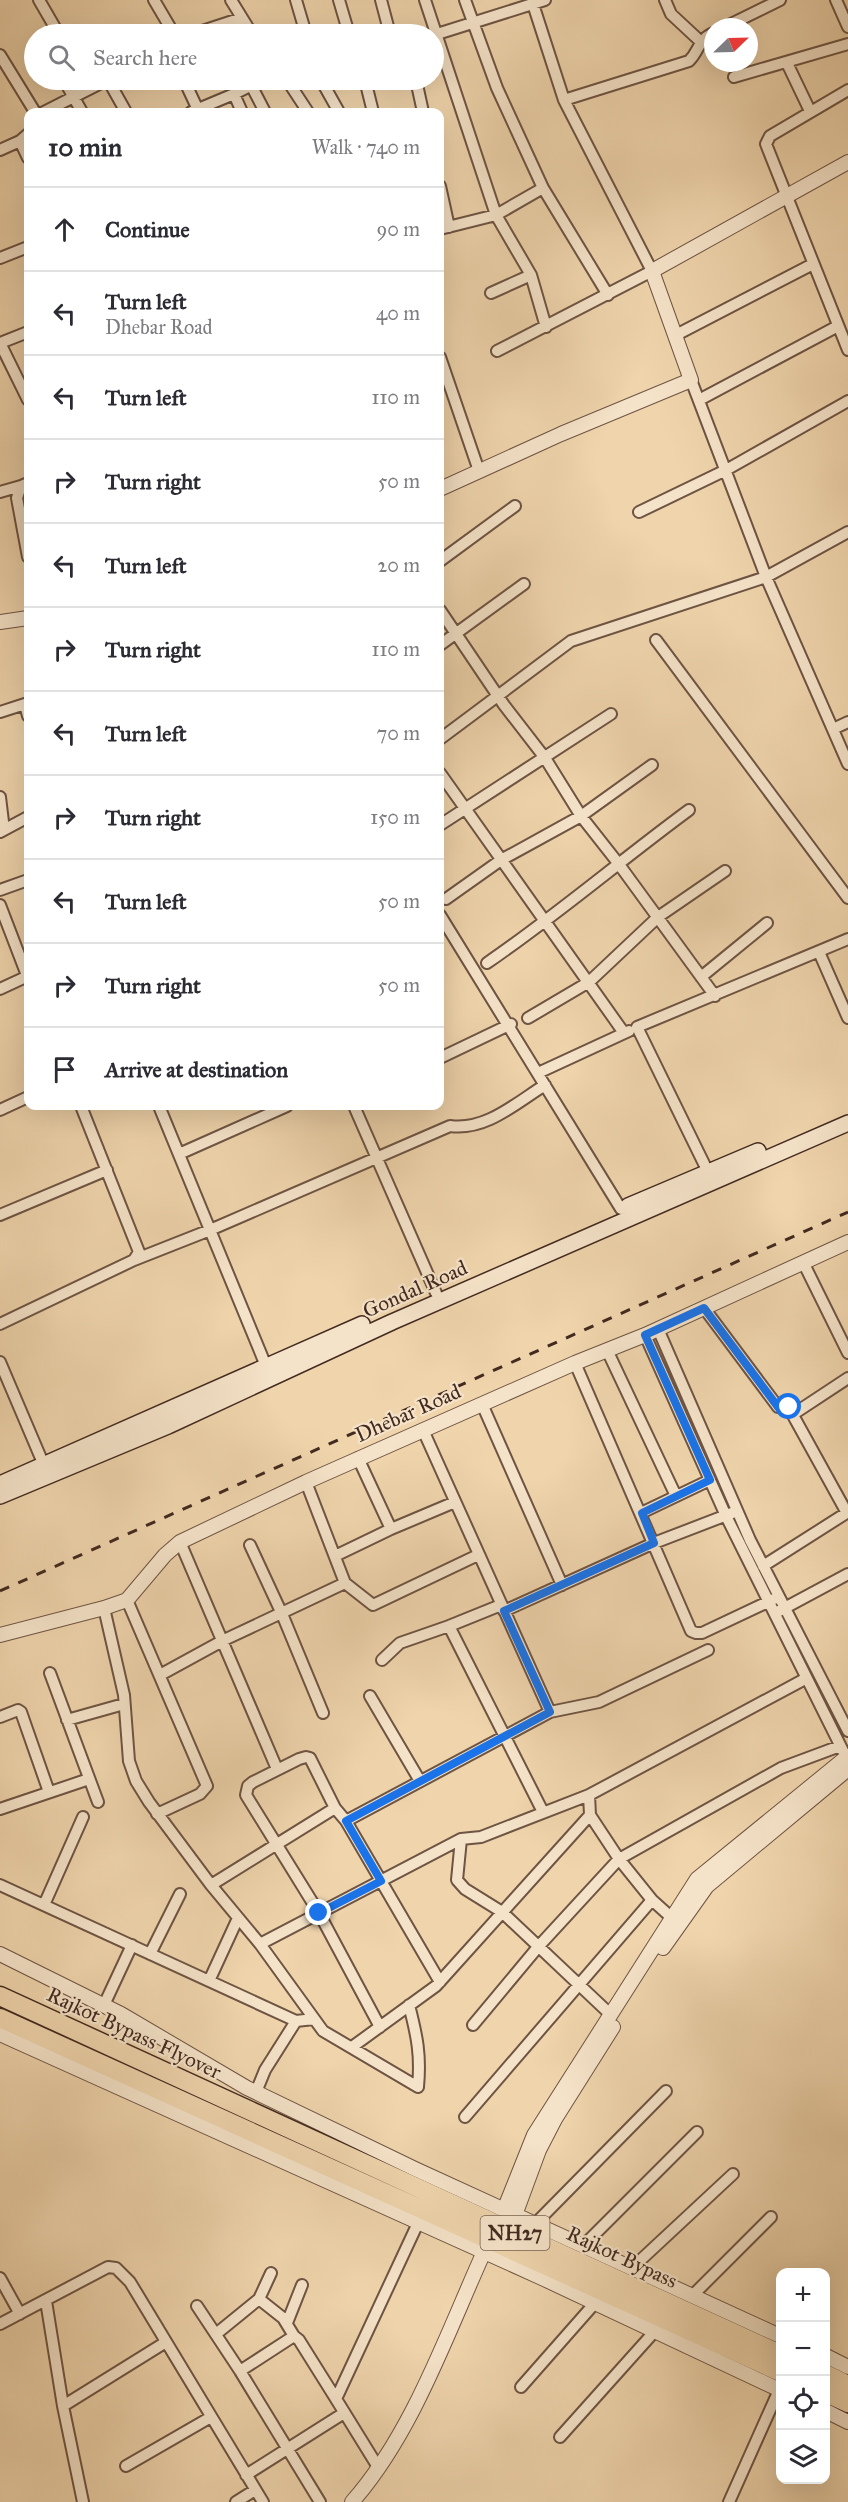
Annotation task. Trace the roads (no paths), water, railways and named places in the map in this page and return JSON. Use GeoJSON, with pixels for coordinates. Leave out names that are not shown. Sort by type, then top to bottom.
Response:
{"type":"FeatureCollection","features":[{"type":"Feature","properties":{"kind":"highway","name":"Rajkot Bypass Flyover"},"geometry":{"type":"LineString","coordinates":[[0,1996],[249,2111]]}},
{"type":"Feature","properties":{"kind":"highway","name":"Rajkot Bypass Flyover"},"geometry":{"type":"LineString","coordinates":[[0,2018],[170,2095],[247,2138]]}},
{"type":"Feature","properties":{"kind":"highway","name":"Rajkot Bypass"},"geometry":{"type":"LineString","coordinates":[[249,2111],[776,2352]]}},
{"type":"Feature","properties":{"kind":"highway","name":"Rajkot Bypass"},"geometry":{"type":"LineString","coordinates":[[247,2138],[284,2146],[776,2382]]}},
{"type":"Feature","properties":{"kind":"highway"},"geometry":{"type":"LineString","coordinates":[[284,2146],[301,2171]]}},
{"type":"Feature","properties":{"kind":"highway"},"geometry":{"type":"LineString","coordinates":[[829,2376],[848,2385]]}},
{"type":"Feature","properties":{"kind":"highway"},"geometry":{"type":"LineString","coordinates":[[830,2395],[848,2403]]}},
{"type":"Feature","properties":{"kind":"main road"},"geometry":{"type":"LineString","coordinates":[[0,1484],[46,1470],[266,1366],[436,1293],[621,1209],[710,1176],[848,1113]]}},
{"type":"Feature","properties":{"kind":"main road","name":"Gondal Road"},"geometry":{"type":"LineString","coordinates":[[0,1496],[46,1470],[168,1426],[710,1176],[848,1123]]}},
{"type":"Feature","properties":{"kind":"street"},"geometry":{"type":"LineString","coordinates":[[39,0],[53,24]]}},
{"type":"Feature","properties":{"kind":"street"},"geometry":{"type":"LineString","coordinates":[[154,0],[168,24]]}},
{"type":"Feature","properties":{"kind":"street"},"geometry":{"type":"LineString","coordinates":[[231,0],[246,24]]}},
{"type":"Feature","properties":{"kind":"street"},"geometry":{"type":"LineString","coordinates":[[296,0],[303,24]]}},
{"type":"Feature","properties":{"kind":"street"},"geometry":{"type":"LineString","coordinates":[[339,0],[346,24]]}},
{"type":"Feature","properties":{"kind":"street"},"geometry":{"type":"LineString","coordinates":[[381,0],[387,24]]}},
{"type":"Feature","properties":{"kind":"street"},"geometry":{"type":"LineString","coordinates":[[425,0],[431,24]]}},
{"type":"Feature","properties":{"kind":"street"},"geometry":{"type":"LineString","coordinates":[[465,0],[497,88],[543,188],[608,295]]}},
{"type":"Feature","properties":{"kind":"street"},"geometry":{"type":"LineString","coordinates":[[444,32],[545,0]]}},
{"type":"Feature","properties":{"kind":"street"},"geometry":{"type":"LineString","coordinates":[[665,0],[671,14],[700,41]]}},
{"type":"Feature","properties":{"kind":"street"},"geometry":{"type":"LineString","coordinates":[[743,18],[780,0]]}},
{"type":"Feature","properties":{"kind":"street"},"geometry":{"type":"LineString","coordinates":[[836,0],[848,27]]}},
{"type":"Feature","properties":{"kind":"street"},"geometry":{"type":"LineString","coordinates":[[533,4],[564,100],[652,271],[766,577],[848,765]]}},
{"type":"Feature","properties":{"kind":"street"},"geometry":{"type":"LineString","coordinates":[[224,24],[242,18]]}},
{"type":"Feature","properties":{"kind":"street"},"geometry":{"type":"LineString","coordinates":[[564,100],[688,61],[700,41],[704,39]]}},
{"type":"Feature","properties":{"kind":"street"},"geometry":{"type":"LineString","coordinates":[[734,77],[848,44]]}},
{"type":"Feature","properties":{"kind":"street"},"geometry":{"type":"LineString","coordinates":[[0,56],[3,68],[32,108]]}},
{"type":"Feature","properties":{"kind":"street"},"geometry":{"type":"LineString","coordinates":[[787,63],[810,111]]}},
{"type":"Feature","properties":{"kind":"street"},"geometry":{"type":"LineString","coordinates":[[444,64],[496,215],[531,275],[546,327]]}},
{"type":"Feature","properties":{"kind":"street"},"geometry":{"type":"LineString","coordinates":[[70,90],[80,108]]}},
{"type":"Feature","properties":{"kind":"street"},"geometry":{"type":"LineString","coordinates":[[52,108],[88,90]]}},
{"type":"Feature","properties":{"kind":"street"},"geometry":{"type":"LineString","coordinates":[[114,90],[124,108]]}},
{"type":"Feature","properties":{"kind":"street"},"geometry":{"type":"LineString","coordinates":[[188,90],[194,108]]}},
{"type":"Feature","properties":{"kind":"street"},"geometry":{"type":"LineString","coordinates":[[204,108],[241,90]]}},
{"type":"Feature","properties":{"kind":"street"},"geometry":{"type":"LineString","coordinates":[[258,90],[264,108]]}},
{"type":"Feature","properties":{"kind":"street"},"geometry":{"type":"LineString","coordinates":[[294,90],[305,108]]}},
{"type":"Feature","properties":{"kind":"street"},"geometry":{"type":"LineString","coordinates":[[327,90],[337,108]]}},
{"type":"Feature","properties":{"kind":"street"},"geometry":{"type":"LineString","coordinates":[[368,90],[372,108]]}},
{"type":"Feature","properties":{"kind":"street"},"geometry":{"type":"LineString","coordinates":[[418,90],[422,108]]}},
{"type":"Feature","properties":{"kind":"street"},"geometry":{"type":"LineString","coordinates":[[848,90],[770,136],[766,148],[848,350]]}},
{"type":"Feature","properties":{"kind":"street"},"geometry":{"type":"LineString","coordinates":[[234,94],[240,108]]}},
{"type":"Feature","properties":{"kind":"street"},"geometry":{"type":"LineString","coordinates":[[0,150],[24,137]]}},
{"type":"Feature","properties":{"kind":"street"},"geometry":{"type":"LineString","coordinates":[[497,351],[608,295],[848,162]]}},
{"type":"Feature","properties":{"kind":"street"},"geometry":{"type":"LineString","coordinates":[[444,228],[496,215],[543,188]]}},
{"type":"Feature","properties":{"kind":"street"},"geometry":{"type":"LineString","coordinates":[[0,258],[24,249]]}},
{"type":"Feature","properties":{"kind":"street"},"geometry":{"type":"LineString","coordinates":[[676,335],[813,264]]}},
{"type":"Feature","properties":{"kind":"street"},"geometry":{"type":"LineString","coordinates":[[491,293],[531,275]]}},
{"type":"Feature","properties":{"kind":"street"},"geometry":{"type":"LineString","coordinates":[[699,400],[838,326]]}},
{"type":"Feature","properties":{"kind":"street"},"geometry":{"type":"LineString","coordinates":[[24,334],[0,343],[24,392]]}},
{"type":"Feature","properties":{"kind":"street"},"geometry":{"type":"LineString","coordinates":[[444,367],[479,471]]}},
{"type":"Feature","properties":{"kind":"street"},"geometry":{"type":"LineString","coordinates":[[444,487],[561,434],[691,380]]}},
{"type":"Feature","properties":{"kind":"street"},"geometry":{"type":"LineString","coordinates":[[639,512],[726,470],[848,401]]}},
{"type":"Feature","properties":{"kind":"street"},"geometry":{"type":"LineString","coordinates":[[0,492],[24,484]]}},
{"type":"Feature","properties":{"kind":"street"},"geometry":{"type":"LineString","coordinates":[[24,486],[17,498],[24,536]]}},
{"type":"Feature","properties":{"kind":"street"},"geometry":{"type":"LineString","coordinates":[[444,558],[515,506]]}},
{"type":"Feature","properties":{"kind":"street"},"geometry":{"type":"LineString","coordinates":[[444,736],[571,641],[766,577],[848,532]]}},
{"type":"Feature","properties":{"kind":"street"},"geometry":{"type":"LineString","coordinates":[[444,642],[524,584]]}},
{"type":"Feature","properties":{"kind":"street"},"geometry":{"type":"LineString","coordinates":[[444,616],[498,696],[545,758],[581,816],[618,862],[715,996]]}},
{"type":"Feature","properties":{"kind":"street"},"geometry":{"type":"LineString","coordinates":[[0,622],[24,619]]}},
{"type":"Feature","properties":{"kind":"street"},"geometry":{"type":"LineString","coordinates":[[656,640],[848,898]]}},
{"type":"Feature","properties":{"kind":"street"},"geometry":{"type":"LineString","coordinates":[[0,712],[24,705]]}},
{"type":"Feature","properties":{"kind":"street"},"geometry":{"type":"LineString","coordinates":[[444,822],[611,714]]}},
{"type":"Feature","properties":{"kind":"street"},"geometry":{"type":"LineString","coordinates":[[832,729],[848,722]]}},
{"type":"Feature","properties":{"kind":"street"},"geometry":{"type":"LineString","coordinates":[[446,899],[501,860],[581,816],[652,765]]}},
{"type":"Feature","properties":{"kind":"street"},"geometry":{"type":"LineString","coordinates":[[444,779],[624,1033]]}},
{"type":"Feature","properties":{"kind":"street"},"geometry":{"type":"LineString","coordinates":[[0,797],[2,831],[24,819]]}},
{"type":"Feature","properties":{"kind":"street"},"geometry":{"type":"LineString","coordinates":[[487,963],[547,922],[618,862],[689,810]]}},
{"type":"Feature","properties":{"kind":"street"},"geometry":{"type":"LineString","coordinates":[[528,1018],[589,982],[658,917],[725,871]]}},
{"type":"Feature","properties":{"kind":"street"},"geometry":{"type":"LineString","coordinates":[[0,890],[24,881]]}},
{"type":"Feature","properties":{"kind":"street"},"geometry":{"type":"LineString","coordinates":[[0,906],[24,967]]}},
{"type":"Feature","properties":{"kind":"street"},"geometry":{"type":"LineString","coordinates":[[444,921],[510,1024],[621,1209]]}},
{"type":"Feature","properties":{"kind":"street"},"geometry":{"type":"LineString","coordinates":[[700,977],[767,923]]}},
{"type":"Feature","properties":{"kind":"street"},"geometry":{"type":"LineString","coordinates":[[538,1073],[624,1033],[848,939]]}},
{"type":"Feature","properties":{"kind":"street"},"geometry":{"type":"LineString","coordinates":[[819,952],[848,1018]]}},
{"type":"Feature","properties":{"kind":"street"},"geometry":{"type":"LineString","coordinates":[[0,989],[24,979]]}},
{"type":"Feature","properties":{"kind":"street"},"geometry":{"type":"LineString","coordinates":[[444,1056],[510,1024]]}},
{"type":"Feature","properties":{"kind":"street"},"geometry":{"type":"LineString","coordinates":[[638,1027],[710,1176]]}},
{"type":"Feature","properties":{"kind":"street"},"geometry":{"type":"LineString","coordinates":[[0,1324],[134,1260],[210,1230],[450,1126],[459,1128],[482,1124],[545,1085]]}},
{"type":"Feature","properties":{"kind":"street"},"geometry":{"type":"LineString","coordinates":[[0,1110],[24,1099]]}},
{"type":"Feature","properties":{"kind":"street"},"geometry":{"type":"LineString","coordinates":[[83,1110],[136,1242],[139,1252],[134,1260]]}},
{"type":"Feature","properties":{"kind":"street"},"geometry":{"type":"LineString","coordinates":[[161,1110],[266,1366]]}},
{"type":"Feature","properties":{"kind":"street"},"geometry":{"type":"LineString","coordinates":[[179,1154],[277,1110]]}},
{"type":"Feature","properties":{"kind":"street"},"geometry":{"type":"LineString","coordinates":[[356,1110],[436,1293]]}},
{"type":"Feature","properties":{"kind":"street"},"geometry":{"type":"LineString","coordinates":[[0,1215],[107,1170]]}},
{"type":"Feature","properties":{"kind":"street","name":"Dhebar Road"},"geometry":{"type":"LineString","coordinates":[[127,1600],[165,1555],[180,1542],[358,1458],[575,1362],[645,1335],[848,1242]]}},
{"type":"Feature","properties":{"kind":"street"},"geometry":{"type":"LineString","coordinates":[[803,1262],[848,1353]]}},
{"type":"Feature","properties":{"kind":"street"},"geometry":{"type":"LineString","coordinates":[[704,1308],[778,1407],[789,1407],[847,1512],[763,1566]]}},
{"type":"Feature","properties":{"kind":"street"},"geometry":{"type":"LineString","coordinates":[[658,1329],[763,1566],[773,1600]]}},
{"type":"Feature","properties":{"kind":"street"},"geometry":{"type":"LineString","coordinates":[[510,2212],[555,2119],[655,1961],[703,1891],[846,1757],[848,1730],[726,1516],[645,1335]]}},
{"type":"Feature","properties":{"kind":"street"},"geometry":{"type":"LineString","coordinates":[[608,1350],[676,1496]]}},
{"type":"Feature","properties":{"kind":"street"},"geometry":{"type":"LineString","coordinates":[[0,1362],[46,1470]]}},
{"type":"Feature","properties":{"kind":"street"},"geometry":{"type":"LineString","coordinates":[[575,1362],[691,1631],[696,1634],[702,1633],[773,1600]]}},
{"type":"Feature","properties":{"kind":"street"},"geometry":{"type":"LineString","coordinates":[[798,1412],[848,1378]]}},
{"type":"Feature","properties":{"kind":"street"},"geometry":{"type":"LineString","coordinates":[[482,1404],[562,1585]]}},
{"type":"Feature","properties":{"kind":"street"},"geometry":{"type":"LineString","coordinates":[[423,1430],[550,1712]]}},
{"type":"Feature","properties":{"kind":"street"},"geometry":{"type":"LineString","coordinates":[[358,1458],[391,1529]]}},
{"type":"Feature","properties":{"kind":"street"},"geometry":{"type":"LineString","coordinates":[[642,1513],[710,1480]]}},
{"type":"Feature","properties":{"kind":"street"},"geometry":{"type":"LineString","coordinates":[[306,1482],[345,1583],[373,1605],[478,1555]]}},
{"type":"Feature","properties":{"kind":"street"},"geometry":{"type":"LineString","coordinates":[[335,1556],[455,1502]]}},
{"type":"Feature","properties":{"kind":"street"},"geometry":{"type":"LineString","coordinates":[[382,1660],[400,1643],[562,1585],[654,1543],[738,1510]]}},
{"type":"Feature","properties":{"kind":"street"},"geometry":{"type":"LineString","coordinates":[[180,1542],[224,1640],[277,1769]]}},
{"type":"Feature","properties":{"kind":"street"},"geometry":{"type":"LineString","coordinates":[[250,1545],[282,1614],[323,1713]]}},
{"type":"Feature","properties":{"kind":"street"},"geometry":{"type":"LineString","coordinates":[[779,1612],[848,1574]]}},
{"type":"Feature","properties":{"kind":"street"},"geometry":{"type":"LineString","coordinates":[[160,1675],[224,1640],[345,1583]]}},
{"type":"Feature","properties":{"kind":"street"},"geometry":{"type":"LineString","coordinates":[[0,1635],[127,1600],[207,1786],[200,1794],[157,1814]]}},
{"type":"Feature","properties":{"kind":"street"},"geometry":{"type":"LineString","coordinates":[[104,1608],[124,1704],[132,1770],[157,1814],[211,1885],[260,1944],[323,2031],[418,2087],[421,2060],[419,2042],[409,2006]]}},
{"type":"Feature","properties":{"kind":"street"},"geometry":{"type":"LineString","coordinates":[[779,1612],[805,1679],[846,1757]]}},
{"type":"Feature","properties":{"kind":"street"},"geometry":{"type":"LineString","coordinates":[[449,1626],[543,1812]]}},
{"type":"Feature","properties":{"kind":"street"},"geometry":{"type":"LineString","coordinates":[[346,1821],[550,1712],[598,1702],[708,1650]]}},
{"type":"Feature","properties":{"kind":"street"},"geometry":{"type":"LineString","coordinates":[[50,1673],[98,1802]]}},
{"type":"Feature","properties":{"kind":"street"},"geometry":{"type":"LineString","coordinates":[[260,1944],[461,1839],[481,1837],[589,1795],[805,1679]]}},
{"type":"Feature","properties":{"kind":"street"},"geometry":{"type":"LineString","coordinates":[[370,1696],[420,1781]]}},
{"type":"Feature","properties":{"kind":"street"},"geometry":{"type":"LineString","coordinates":[[67,1720],[124,1704]]}},
{"type":"Feature","properties":{"kind":"street"},"geometry":{"type":"LineString","coordinates":[[0,1717],[13,1710],[21,1712],[49,1792]]}},
{"type":"Feature","properties":{"kind":"street"},"geometry":{"type":"LineString","coordinates":[[473,2025],[538,1947],[619,1859],[781,1768],[846,1757]]}},
{"type":"Feature","properties":{"kind":"street"},"geometry":{"type":"LineString","coordinates":[[510,2212],[534,2135],[697,1879],[846,1757]]}},
{"type":"Feature","properties":{"kind":"street"},"geometry":{"type":"LineString","coordinates":[[380,2027],[319,1913],[246,1795],[248,1786],[253,1782],[299,1759],[310,1758],[335,1808],[346,1821],[440,1982]]}},
{"type":"Feature","properties":{"kind":"street"},"geometry":{"type":"LineString","coordinates":[[2,1805],[88,1779]]}},
{"type":"Feature","properties":{"kind":"street"},"geometry":{"type":"LineString","coordinates":[[589,1795],[590,1815],[619,1859],[652,1900],[672,1918]]}},
{"type":"Feature","properties":{"kind":"street"},"geometry":{"type":"LineString","coordinates":[[211,1885],[335,1808]]}},
{"type":"Feature","properties":{"kind":"street"},"geometry":{"type":"LineString","coordinates":[[352,2047],[440,1982],[590,1815]]}},
{"type":"Feature","properties":{"kind":"street"},"geometry":{"type":"LineString","coordinates":[[44,1905],[83,1817]]}},
{"type":"Feature","properties":{"kind":"street"},"geometry":{"type":"LineString","coordinates":[[461,1839],[457,1880],[465,1889],[502,1912],[610,2014]]}},
{"type":"Feature","properties":{"kind":"street"},"geometry":{"type":"LineString","coordinates":[[0,1885],[296,2022],[314,2019]]}},
{"type":"Feature","properties":{"kind":"street"},"geometry":{"type":"LineString","coordinates":[[150,1954],[180,1894]]}},
{"type":"Feature","properties":{"kind":"street"},"geometry":{"type":"LineString","coordinates":[[465,2117],[652,1900]]}},
{"type":"Feature","properties":{"kind":"street"},"geometry":{"type":"LineString","coordinates":[[209,1981],[238,1918]]}},
{"type":"Feature","properties":{"kind":"street"},"geometry":{"type":"LineString","coordinates":[[104,2005],[132,1945]]}},
{"type":"Feature","properties":{"kind":"street"},"geometry":{"type":"LineString","coordinates":[[0,1954],[104,2005],[256,2092],[776,2334]]}},
{"type":"Feature","properties":{"kind":"street"},"geometry":{"type":"LineString","coordinates":[[249,2111],[265,2070],[296,2022]]}},
{"type":"Feature","properties":{"kind":"street"},"geometry":{"type":"LineString","coordinates":[[0,2034],[247,2138],[301,2171],[655,2331],[776,2382]]}},
{"type":"Feature","properties":{"kind":"street"},"geometry":{"type":"LineString","coordinates":[[535,2223],[666,2091]]}},
{"type":"Feature","properties":{"kind":"street"},"geometry":{"type":"LineString","coordinates":[[583,2246],[697,2132]]}},
{"type":"Feature","properties":{"kind":"street"},"geometry":{"type":"LineString","coordinates":[[632,2268],[733,2174]]}},
{"type":"Feature","properties":{"kind":"street"},"geometry":{"type":"LineString","coordinates":[[693,2295],[771,2217]]}},
{"type":"Feature","properties":{"kind":"street"},"geometry":{"type":"LineString","coordinates":[[336,2399],[418,2223]]}},
{"type":"Feature","properties":{"kind":"street"},"geometry":{"type":"LineString","coordinates":[[356,2501],[407,2420],[488,2255]]}},
{"type":"Feature","properties":{"kind":"street"},"geometry":{"type":"LineString","coordinates":[[356,2501],[390,2465],[411,2430],[488,2255]]}},
{"type":"Feature","properties":{"kind":"street"},"geometry":{"type":"LineString","coordinates":[[0,2324],[108,2267],[116,2268],[126,2277],[263,2502]]}},
{"type":"Feature","properties":{"kind":"street"},"geometry":{"type":"LineString","coordinates":[[216,2334],[259,2299],[271,2273]]}},
{"type":"Feature","properties":{"kind":"street"},"geometry":{"type":"LineString","coordinates":[[0,2278],[20,2314]]}},
{"type":"Feature","properties":{"kind":"street"},"geometry":{"type":"LineString","coordinates":[[287,2323],[302,2285]]}},
{"type":"Feature","properties":{"kind":"street"},"geometry":{"type":"LineString","coordinates":[[259,2299],[287,2323],[294,2336],[300,2340],[378,2467]]}},
{"type":"Feature","properties":{"kind":"street"},"geometry":{"type":"LineString","coordinates":[[46,2301],[63,2406],[83,2502]]}},
{"type":"Feature","properties":{"kind":"street"},"geometry":{"type":"LineString","coordinates":[[522,2386],[595,2303]]}},
{"type":"Feature","properties":{"kind":"street"},"geometry":{"type":"LineString","coordinates":[[197,2306],[240,2371],[320,2502]]}},
{"type":"Feature","properties":{"kind":"street"},"geometry":{"type":"LineString","coordinates":[[560,2437],[655,2331]]}},
{"type":"Feature","properties":{"kind":"street"},"geometry":{"type":"LineString","coordinates":[[240,2371],[294,2336]]}},
{"type":"Feature","properties":{"kind":"street"},"geometry":{"type":"LineString","coordinates":[[63,2406],[166,2342]]}},
{"type":"Feature","properties":{"kind":"street"},"geometry":{"type":"LineString","coordinates":[[830,2358],[848,2367]]}},
{"type":"Feature","properties":{"kind":"street"},"geometry":{"type":"LineString","coordinates":[[729,2502],[776,2393]]}},
{"type":"Feature","properties":{"kind":"street"},"geometry":{"type":"LineString","coordinates":[[246,2475],[344,2413]]}},
{"type":"Feature","properties":{"kind":"street"},"geometry":{"type":"LineString","coordinates":[[830,2413],[848,2422]]}},
{"type":"Feature","properties":{"kind":"street"},"geometry":{"type":"LineString","coordinates":[[126,2466],[211,2417]]}},
{"type":"Feature","properties":{"kind":"street"},"geometry":{"type":"LineString","coordinates":[[236,2502],[255,2490]]}},
{"type":"Feature","properties":{"kind":"railway"},"geometry":{"type":"LineString","coordinates":[[0,1591],[848,1212]]}}]}
